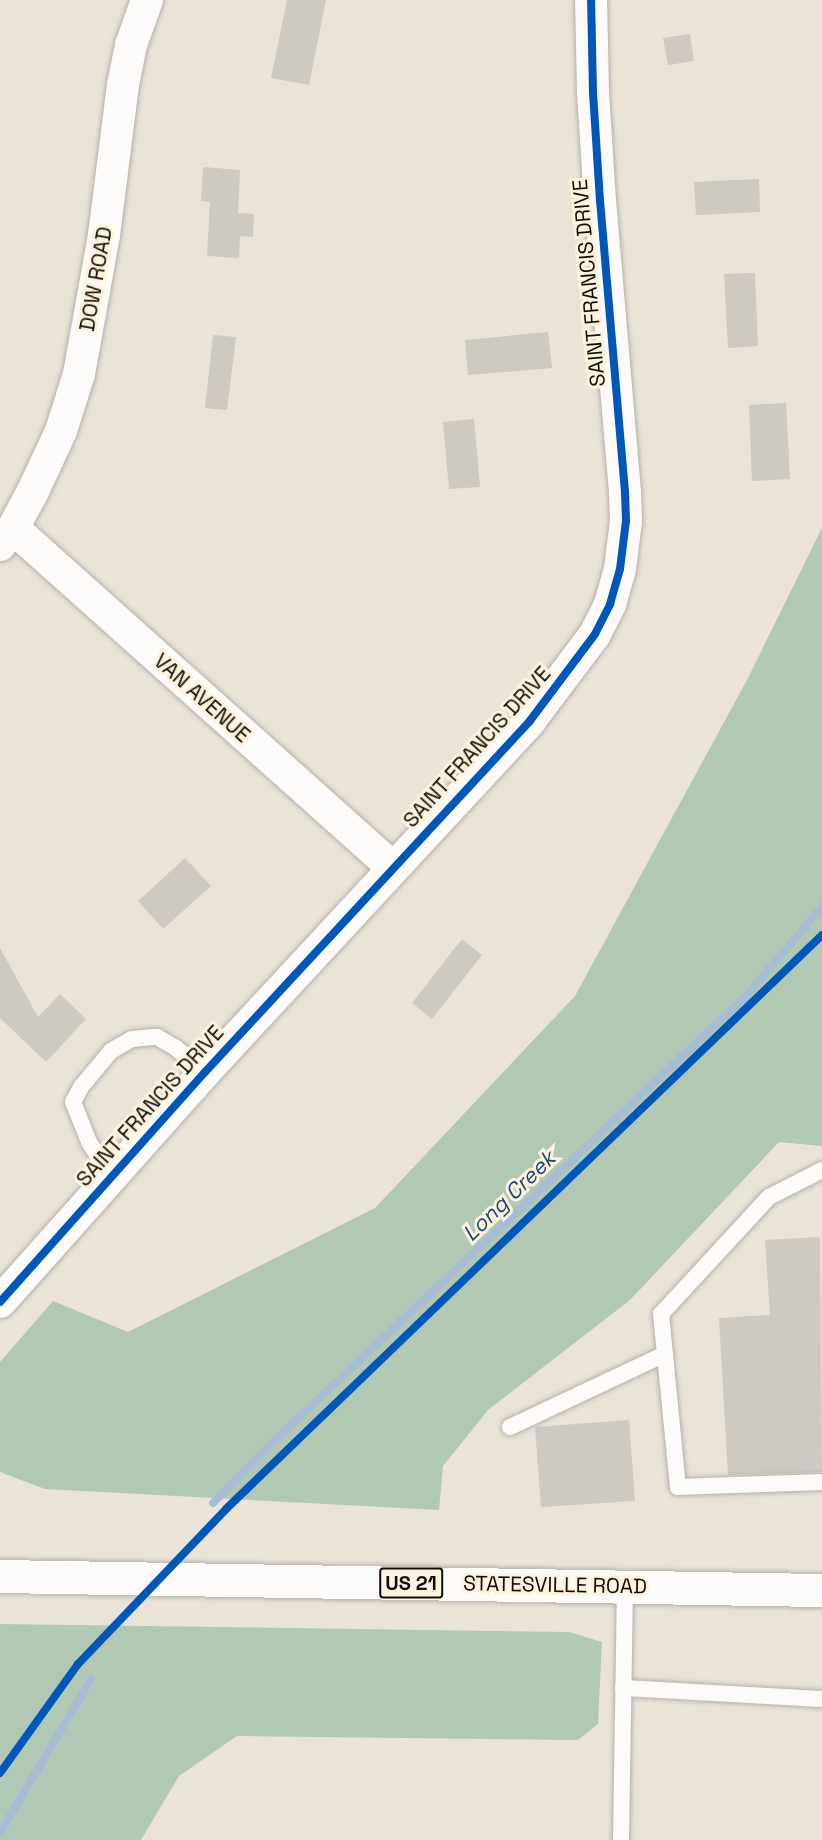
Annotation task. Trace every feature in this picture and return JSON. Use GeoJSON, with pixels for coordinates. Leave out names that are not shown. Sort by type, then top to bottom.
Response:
{"type":"FeatureCollection","features":[{"type":"Feature","properties":{"kind":"main road","name":"STATESVILLE ROAD"},"geometry":{"type":"LineString","coordinates":[[0,1576],[822,1590]]}},
{"type":"Feature","properties":{"kind":"street","name":"DOW ROAD"},"geometry":{"type":"LineString","coordinates":[[6,536],[61,431],[79,374],[104,235],[123,84],[131,45],[147,0]]}},
{"type":"Feature","properties":{"kind":"street","name":"SAINT FRANCIS DRIVE"},"geometry":{"type":"LineString","coordinates":[[0,1302],[205,1072],[392,867],[529,722],[595,634],[610,604],[620,569],[626,521],[626,492],[600,201],[593,92],[591,0]]}},
{"type":"Feature","properties":{"kind":"street","name":"VAN AVENUE"},"geometry":{"type":"LineString","coordinates":[[6,536],[392,867]]}},
{"type":"Feature","properties":{"kind":"lane"},"geometry":{"type":"LineString","coordinates":[[111,1177],[89,1142],[73,1102],[81,1088],[111,1051],[132,1039],[157,1037],[176,1048],[205,1072]]}},
{"type":"Feature","properties":{"kind":"lane"},"geometry":{"type":"LineString","coordinates":[[822,1170],[769,1197],[661,1314],[678,1487],[822,1482]]}},
{"type":"Feature","properties":{"kind":"lane"},"geometry":{"type":"LineString","coordinates":[[510,1427],[665,1354]]}},
{"type":"Feature","properties":{"kind":"lane"},"geometry":{"type":"LineString","coordinates":[[621,1840],[625,1587]]}},
{"type":"Feature","properties":{"kind":"lane"},"geometry":{"type":"LineString","coordinates":[[623,1688],[822,1699]]}},
{"type":"Feature","properties":{"kind":"green space"},"geometry":{"type":"Polygon","coordinates":[[[822,528],[822,1146],[779,1142],[630,1300],[488,1410],[443,1466],[439,1510],[45,1489],[0,1472],[0,1362],[53,1301],[128,1332],[375,1208],[575,996],[747,680],[822,528]]]}},
{"type":"Feature","properties":{"kind":"green space"},"geometry":{"type":"Polygon","coordinates":[[[0,1624],[569,1632],[602,1642],[598,1724],[578,1740],[237,1736],[179,1776],[141,1840],[0,1840],[0,1624]]]}},
{"type":"Feature","properties":{"kind":"building"},"geometry":{"type":"Polygon","coordinates":[[[287,0],[326,0],[309,85],[271,78],[287,0]]]}},
{"type":"Feature","properties":{"kind":"building"},"geometry":{"type":"Polygon","coordinates":[[[690,34],[694,61],[668,65],[663,38],[690,34]]]}},
{"type":"Feature","properties":{"kind":"building"},"geometry":{"type":"Polygon","coordinates":[[[203,167],[240,170],[238,213],[254,214],[253,237],[240,236],[239,258],[207,256],[210,202],[201,201],[203,167]]]}},
{"type":"Feature","properties":{"kind":"building"},"geometry":{"type":"Polygon","coordinates":[[[759,179],[760,212],[696,215],[694,182],[759,179]]]}},
{"type":"Feature","properties":{"kind":"building"},"geometry":{"type":"Polygon","coordinates":[[[755,273],[758,346],[728,348],[724,274],[755,273]]]}},
{"type":"Feature","properties":{"kind":"building"},"geometry":{"type":"Polygon","coordinates":[[[548,332],[552,368],[468,375],[465,340],[548,332]]]}},
{"type":"Feature","properties":{"kind":"building"},"geometry":{"type":"Polygon","coordinates":[[[213,335],[236,337],[227,410],[205,408],[213,335]]]}},
{"type":"Feature","properties":{"kind":"building"},"geometry":{"type":"Polygon","coordinates":[[[786,403],[790,479],[752,481],[749,405],[786,403]]]}},
{"type":"Feature","properties":{"kind":"building"},"geometry":{"type":"Polygon","coordinates":[[[474,419],[480,487],[449,489],[443,422],[474,419]]]}},
{"type":"Feature","properties":{"kind":"building"},"geometry":{"type":"Polygon","coordinates":[[[185,858],[211,886],[163,929],[138,901],[185,858]]]}},
{"type":"Feature","properties":{"kind":"building"},"geometry":{"type":"Polygon","coordinates":[[[462,939],[482,955],[432,1019],[412,1003],[462,939]]]}},
{"type":"Feature","properties":{"kind":"building"},"geometry":{"type":"Polygon","coordinates":[[[0,948],[38,1017],[60,994],[86,1019],[46,1062],[0,1018],[0,948]]]}},
{"type":"Feature","properties":{"kind":"building"},"geometry":{"type":"Polygon","coordinates":[[[820,1237],[822,1472],[728,1475],[719,1318],[770,1315],[765,1240],[820,1237]]]}},
{"type":"Feature","properties":{"kind":"building"},"geometry":{"type":"Polygon","coordinates":[[[629,1420],[635,1501],[541,1507],[535,1427],[629,1420]]]}},
{"type":"Feature","properties":{"kind":"waterway","name":"Long Creek"},"geometry":{"type":"LineString","coordinates":[[213,1503],[275,1440],[745,997],[822,907]]}},
{"type":"Feature","properties":{"kind":"waterway","name":"Long Creek"},"geometry":{"type":"LineString","coordinates":[[0,1833],[91,1679]]}},
{"type":"Feature","properties":{"kind":"cycle path"},"geometry":{"type":"LineString","coordinates":[[0,1302],[205,1072],[529,722],[595,634],[610,604],[620,569],[626,521],[600,201],[593,92],[591,0]]}},
{"type":"Feature","properties":{"kind":"cycle path"},"geometry":{"type":"LineString","coordinates":[[0,1773],[78,1664],[226,1509],[822,935]]}}]}
